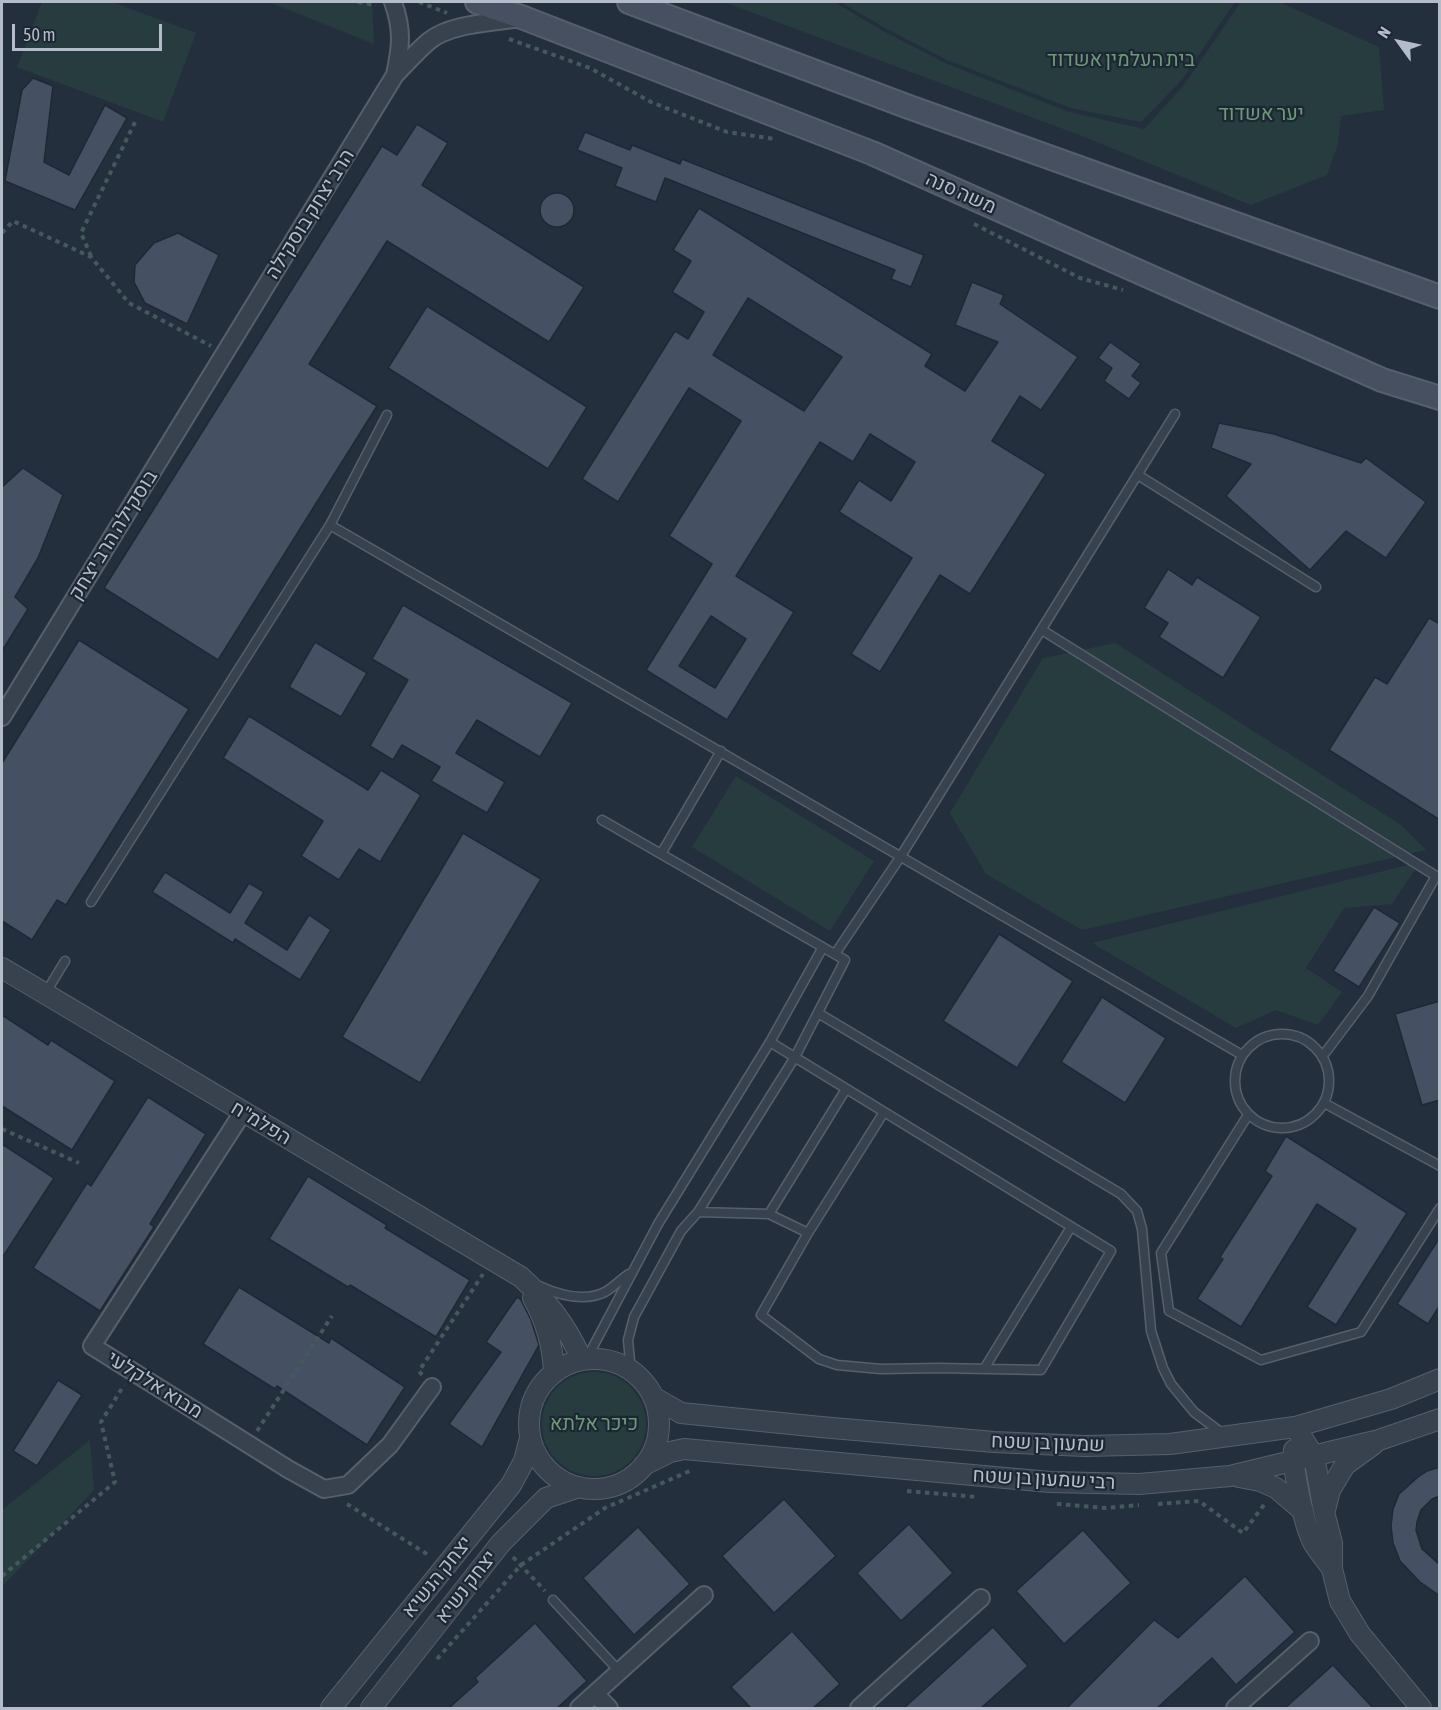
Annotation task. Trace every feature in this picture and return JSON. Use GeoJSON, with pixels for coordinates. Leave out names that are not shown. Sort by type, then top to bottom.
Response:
{"type":"FeatureCollection","features":[{"type":"Feature","properties":{"kind":"main road","name":"משה סנה"},"geometry":{"type":"LineString","coordinates":[[477,2],[524,18],[872,153],[1382,380],[1440,398]]}},
{"type":"Feature","properties":{"kind":"main road"},"geometry":{"type":"LineString","coordinates":[[629,2],[909,107],[1440,297]]}},
{"type":"Feature","properties":{"kind":"street","name":"הרב יצחק בוסקילה"},"geometry":{"type":"LineString","coordinates":[[393,2],[400,22],[400,48],[395,75]]}},
{"type":"Feature","properties":{"kind":"street","name":"הרב יצחק בוסקילה"},"geometry":{"type":"LineString","coordinates":[[225,353],[395,75],[430,40],[447,31],[524,18]]}},
{"type":"Feature","properties":{"kind":"street","name":"בוסקילה הרב יצחק"},"geometry":{"type":"LineString","coordinates":[[2,717],[225,353]]}},
{"type":"Feature","properties":{"kind":"street","name":"הפלמ\"ח"},"geometry":{"type":"LineString","coordinates":[[2,968],[521,1277],[554,1310],[584,1360]]}},
{"type":"Feature","properties":{"kind":"street","name":"מבוא אלקלעי"},"geometry":{"type":"LineString","coordinates":[[243,1112],[92,1346],[288,1469],[324,1489]]}},
{"type":"Feature","properties":{"kind":"street"},"geometry":{"type":"LineString","coordinates":[[521,1277],[541,1312],[550,1337],[554,1355],[554,1372]]}},
{"type":"Feature","properties":{"kind":"street"},"geometry":{"type":"LineString","coordinates":[[584,1360],[614,1362],[631,1371],[644,1382],[653,1397],[657,1410],[658,1432],[655,1446],[644,1465],[633,1475],[614,1486],[593,1489],[579,1487],[558,1479],[538,1458],[530,1438],[529,1423],[533,1402],[544,1383],[554,1372],[584,1360]]}},
{"type":"Feature","properties":{"kind":"street","name":"שמעון בן שטח"},"geometry":{"type":"LineString","coordinates":[[653,1397],[681,1413],[994,1442],[1085,1446],[1170,1444],[1295,1426],[1391,1399],[1440,1379]]}},
{"type":"Feature","properties":{"kind":"street"},"geometry":{"type":"LineString","coordinates":[[324,1489],[348,1485],[374,1461],[390,1445],[432,1387]]}},
{"type":"Feature","properties":{"kind":"street","name":"רבי שמעון בן שטח"},"geometry":{"type":"LineString","coordinates":[[644,1465],[670,1452],[684,1449],[1050,1482],[1139,1484],[1230,1476],[1379,1440],[1440,1419]]}},
{"type":"Feature","properties":{"kind":"street"},"geometry":{"type":"LineString","coordinates":[[1295,1426],[1314,1456],[1332,1543],[1332,1569],[1340,1601],[1360,1634],[1421,1708]]}},
{"type":"Feature","properties":{"kind":"street"},"geometry":{"type":"LineString","coordinates":[[1295,1426],[1293,1461],[1303,1511],[1312,1540],[1332,1569]]}},
{"type":"Feature","properties":{"kind":"street","name":"יצחק הנשיא"},"geometry":{"type":"LineString","coordinates":[[331,1708],[511,1485],[524,1461],[530,1438]]}},
{"type":"Feature","properties":{"kind":"street"},"geometry":{"type":"LineString","coordinates":[[1324,1512],[1330,1490],[1345,1465],[1379,1440]]}},
{"type":"Feature","properties":{"kind":"street"},"geometry":{"type":"LineString","coordinates":[[1230,1476],[1260,1480],[1276,1488],[1303,1511]]}},
{"type":"Feature","properties":{"kind":"street","name":"יצחק נשיא"},"geometry":{"type":"LineString","coordinates":[[371,1708],[501,1543],[546,1498],[579,1487]]}},
{"type":"Feature","properties":{"kind":"street"},"geometry":{"type":"LineString","coordinates":[[579,1708],[704,1595]]}},
{"type":"Feature","properties":{"kind":"street"},"geometry":{"type":"LineString","coordinates":[[859,1708],[981,1598]]}},
{"type":"Feature","properties":{"kind":"street"},"geometry":{"type":"LineString","coordinates":[[1235,1708],[1310,1641]]}},
{"type":"Feature","properties":{"kind":"street"},"geometry":{"type":"LineString","coordinates":[[595,1694],[609,1708]]}},
{"type":"Feature","properties":{"kind":"lane"},"geometry":{"type":"LineString","coordinates":[[835,954],[901,856],[1175,414]]}},
{"type":"Feature","properties":{"kind":"lane"},"geometry":{"type":"LineString","coordinates":[[92,902],[330,525],[387,415]]}},
{"type":"Feature","properties":{"kind":"lane"},"geometry":{"type":"LineString","coordinates":[[1138,475],[1316,587]]}},
{"type":"Feature","properties":{"kind":"lane"},"geometry":{"type":"LineString","coordinates":[[330,525],[1242,1054]]}},
{"type":"Feature","properties":{"kind":"lane"},"geometry":{"type":"LineString","coordinates":[[1042,630],[1438,876],[1368,996],[1322,1057]]}},
{"type":"Feature","properties":{"kind":"lane"},"geometry":{"type":"LineString","coordinates":[[661,854],[720,752]]}},
{"type":"Feature","properties":{"kind":"lane"},"geometry":{"type":"LineString","coordinates":[[603,820],[846,960],[795,1057],[698,1212],[681,1231],[634,1317],[628,1340],[631,1371]]}},
{"type":"Feature","properties":{"kind":"lane"},"geometry":{"type":"LineString","coordinates":[[584,1360],[658,1224],[770,1042],[823,947]]}},
{"type":"Feature","properties":{"kind":"lane"},"geometry":{"type":"LineString","coordinates":[[45,994],[65,961]]}},
{"type":"Feature","properties":{"kind":"lane"},"geometry":{"type":"LineString","coordinates":[[818,1013],[1121,1194],[1137,1211],[1142,1229],[1151,1331],[1163,1368],[1172,1384],[1194,1412],[1226,1436]]}},
{"type":"Feature","properties":{"kind":"lane"},"geometry":{"type":"LineString","coordinates":[[1283,1034],[1299,1037],[1312,1045],[1322,1057],[1328,1072],[1329,1088],[1324,1102],[1315,1114],[1303,1123],[1289,1128],[1275,1128],[1260,1124],[1248,1115],[1239,1102],[1234,1086],[1236,1070],[1242,1054],[1253,1043],[1268,1036],[1283,1034]]}},
{"type":"Feature","properties":{"kind":"lane"},"geometry":{"type":"LineString","coordinates":[[770,1042],[1111,1251],[1041,1370],[881,1369],[837,1365],[819,1359],[761,1315],[808,1233],[884,1112]]}},
{"type":"Feature","properties":{"kind":"lane"},"geometry":{"type":"LineString","coordinates":[[769,1214],[846,1089]]}},
{"type":"Feature","properties":{"kind":"lane"},"geometry":{"type":"LineString","coordinates":[[1324,1102],[1440,1166]]}},
{"type":"Feature","properties":{"kind":"lane"},"geometry":{"type":"LineString","coordinates":[[1248,1115],[1161,1252],[1169,1311],[1261,1360],[1361,1332],[1440,1208]]}},
{"type":"Feature","properties":{"kind":"lane"},"geometry":{"type":"LineString","coordinates":[[698,1212],[769,1214],[808,1233]]}},
{"type":"Feature","properties":{"kind":"lane"},"geometry":{"type":"LineString","coordinates":[[984,1369],[1071,1227]]}},
{"type":"Feature","properties":{"kind":"lane"},"geometry":{"type":"LineString","coordinates":[[521,1277],[554,1293],[584,1298],[605,1292],[632,1272]]}},
{"type":"Feature","properties":{"kind":"lane"},"geometry":{"type":"LineString","coordinates":[[553,1600],[620,1672]]}},
{"type":"Feature","properties":{"kind":"path"},"geometry":{"type":"LineString","coordinates":[[419,2],[460,18],[462,27]]}},
{"type":"Feature","properties":{"kind":"path"},"geometry":{"type":"LineString","coordinates":[[507,38],[590,68],[651,102],[728,132],[783,141]]}},
{"type":"Feature","properties":{"kind":"path"},"geometry":{"type":"LineString","coordinates":[[136,120],[81,233],[91,257],[129,303],[225,353]]}},
{"type":"Feature","properties":{"kind":"path"},"geometry":{"type":"LineString","coordinates":[[964,218],[1080,278],[1134,293]]}},
{"type":"Feature","properties":{"kind":"path"},"geometry":{"type":"LineString","coordinates":[[2,233],[13,221],[91,257]]}},
{"type":"Feature","properties":{"kind":"path"},"geometry":{"type":"LineString","coordinates":[[2,1129],[79,1163]]}},
{"type":"Feature","properties":{"kind":"path"},"geometry":{"type":"LineString","coordinates":[[419,1371],[491,1260]]}},
{"type":"Feature","properties":{"kind":"path"},"geometry":{"type":"LineString","coordinates":[[249,1444],[332,1316]]}},
{"type":"Feature","properties":{"kind":"path"},"geometry":{"type":"LineString","coordinates":[[2,1576],[115,1482],[102,1422],[132,1371]]}},
{"type":"Feature","properties":{"kind":"path"},"geometry":{"type":"LineString","coordinates":[[430,1666],[521,1565],[605,1508],[697,1469]]}},
{"type":"Feature","properties":{"kind":"path"},"geometry":{"type":"LineString","coordinates":[[1153,1504],[1199,1501],[1243,1533],[1276,1488]]}},
{"type":"Feature","properties":{"kind":"path"},"geometry":{"type":"LineString","coordinates":[[324,1489],[447,1566]]}},
{"type":"Feature","properties":{"kind":"path"},"geometry":{"type":"LineString","coordinates":[[898,1489],[979,1497]]}},
{"type":"Feature","properties":{"kind":"path"},"geometry":{"type":"LineString","coordinates":[[1048,1503],[1106,1508],[1141,1505]]}},
{"type":"Feature","properties":{"kind":"path"},"geometry":{"type":"LineString","coordinates":[[501,1543],[553,1600]]}},
{"type":"Feature","properties":{"kind":"green space"},"geometry":{"type":"Polygon","coordinates":[[[42,2],[112,2],[196,33],[163,122],[17,67],[42,2]]]}},
{"type":"Feature","properties":{"kind":"green space"},"geometry":{"type":"Polygon","coordinates":[[[269,2],[372,2],[374,44],[269,2]]]}},
{"type":"Feature","properties":{"kind":"green space","name":"יער אשדוד"},"geometry":{"type":"Polygon","coordinates":[[[724,2],[834,2],[945,63],[1069,112],[1144,129],[1184,85],[1241,2],[1279,2],[1379,47],[1384,110],[1341,116],[1338,144],[1327,175],[1251,205],[1082,136],[724,2]]]}},
{"type":"Feature","properties":{"kind":"green space","name":"בית העלמין אשדוד"},"geometry":{"type":"Polygon","coordinates":[[[840,2],[1235,2],[1180,82],[1141,122],[1071,108],[947,60],[840,2]]]}},
{"type":"Feature","properties":{"kind":"green space"},"geometry":{"type":"Polygon","coordinates":[[[1115,643],[1401,825],[1426,850],[1082,930],[986,874],[950,813],[1043,658],[1115,643]]]}},
{"type":"Feature","properties":{"kind":"green space"},"geometry":{"type":"Polygon","coordinates":[[[736,776],[874,861],[830,931],[692,847],[736,776]]]}},
{"type":"Feature","properties":{"kind":"green space"},"geometry":{"type":"Polygon","coordinates":[[[1420,862],[1392,904],[1344,908],[1306,968],[1342,992],[1318,1025],[1276,1010],[1236,1028],[1092,943],[1420,862]]]}},
{"type":"Feature","properties":{"kind":"green space","name":"כיכר אלתא"},"geometry":{"type":"Polygon","coordinates":[[[594,1372],[614,1376],[631,1387],[642,1404],[646,1424],[642,1444],[631,1461],[614,1472],[594,1476],[574,1472],[557,1461],[546,1444],[542,1424],[546,1404],[557,1387],[574,1376],[594,1372]]]}},
{"type":"Feature","properties":{"kind":"green space"},"geometry":{"type":"Polygon","coordinates":[[[90,1440],[94,1490],[2,1587],[2,1510],[90,1440]]]}},
{"type":"Feature","properties":{"kind":"building"},"geometry":{"type":"Polygon","coordinates":[[[33,78],[53,86],[44,162],[69,175],[105,105],[127,118],[75,210],[5,181],[22,90],[33,78]]]}},
{"type":"Feature","properties":{"kind":"building"},"geometry":{"type":"Polygon","coordinates":[[[417,124],[448,143],[422,185],[584,287],[549,342],[387,241],[309,364],[377,406],[218,660],[104,588],[382,146],[397,155],[417,124]]]}},
{"type":"Feature","properties":{"kind":"building"},"geometry":{"type":"Polygon","coordinates":[[[585,132],[630,150],[632,145],[680,164],[682,159],[924,255],[911,287],[891,279],[895,270],[665,178],[656,202],[615,186],[622,168],[577,150],[585,132]]]}},
{"type":"Feature","properties":{"kind":"building"},"geometry":{"type":"Polygon","coordinates":[[[557,193],[569,198],[574,210],[569,222],[557,227],[545,222],[540,210],[545,198],[557,193]]]}},
{"type":"Feature","properties":{"kind":"building"},"geometry":{"type":"Polygon","coordinates":[[[699,208],[932,354],[925,366],[965,391],[998,342],[955,325],[972,282],[1004,295],[1000,304],[1078,357],[1041,410],[1020,396],[992,441],[1046,474],[970,594],[940,575],[880,672],[851,654],[912,558],[839,512],[859,480],[891,501],[915,462],[870,434],[853,462],[820,442],[736,576],[794,612],[727,720],[646,670],[712,564],[669,536],[741,421],[689,388],[618,502],[582,479],[675,331],[688,339],[704,312],[672,292],[691,261],[673,250],[699,208]],[[748,298],[713,355],[804,411],[842,357],[748,298]],[[711,616],[679,666],[715,688],[746,639],[711,616]]]}},
{"type":"Feature","properties":{"kind":"building"},"geometry":{"type":"Polygon","coordinates":[[[178,233],[219,255],[187,324],[145,303],[134,282],[135,265],[154,243],[178,233]]]}},
{"type":"Feature","properties":{"kind":"building"},"geometry":{"type":"Polygon","coordinates":[[[427,306],[587,407],[548,469],[388,368],[427,306]]]}},
{"type":"Feature","properties":{"kind":"building"},"geometry":{"type":"Polygon","coordinates":[[[1110,342],[1141,364],[1132,376],[1141,383],[1129,399],[1104,381],[1112,368],[1098,358],[1110,342]]]}},
{"type":"Feature","properties":{"kind":"building"},"geometry":{"type":"Polygon","coordinates":[[[1219,423],[1274,434],[1361,463],[1366,458],[1426,502],[1386,558],[1346,531],[1310,570],[1226,496],[1251,464],[1211,448],[1219,423]]]}},
{"type":"Feature","properties":{"kind":"building"},"geometry":{"type":"Polygon","coordinates":[[[23,468],[63,495],[38,558],[15,597],[28,609],[2,651],[2,487],[23,468]]]}},
{"type":"Feature","properties":{"kind":"building"},"geometry":{"type":"Polygon","coordinates":[[[1168,569],[1192,585],[1197,577],[1261,617],[1223,678],[1159,637],[1168,623],[1144,608],[1168,569]]]}},
{"type":"Feature","properties":{"kind":"building"},"geometry":{"type":"Polygon","coordinates":[[[403,605],[572,703],[540,757],[477,720],[456,753],[505,782],[487,813],[431,781],[440,767],[402,745],[393,760],[370,746],[408,680],[372,659],[403,605]]]}},
{"type":"Feature","properties":{"kind":"building"},"geometry":{"type":"Polygon","coordinates":[[[1429,618],[1440,624],[1440,820],[1329,750],[1375,677],[1387,684],[1429,618]]]}},
{"type":"Feature","properties":{"kind":"building"},"geometry":{"type":"Polygon","coordinates":[[[79,640],[189,709],[66,905],[57,900],[32,940],[2,921],[2,763],[79,640]]]}},
{"type":"Feature","properties":{"kind":"building"},"geometry":{"type":"Polygon","coordinates":[[[315,642],[367,673],[341,717],[289,687],[315,642]]]}},
{"type":"Feature","properties":{"kind":"building"},"geometry":{"type":"Polygon","coordinates":[[[249,716],[368,790],[381,770],[421,795],[380,862],[359,849],[339,880],[301,856],[323,821],[223,758],[249,716]]]}},
{"type":"Feature","properties":{"kind":"building"},"geometry":{"type":"Polygon","coordinates":[[[463,833],[541,879],[420,1083],[342,1037],[463,833]]]}},
{"type":"Feature","properties":{"kind":"building"},"geometry":{"type":"Polygon","coordinates":[[[165,872],[230,913],[249,883],[264,892],[245,923],[287,950],[309,915],[331,930],[300,980],[235,939],[233,943],[152,892],[165,872]]]}},
{"type":"Feature","properties":{"kind":"building"},"geometry":{"type":"Polygon","coordinates":[[[1374,907],[1400,923],[1359,987],[1333,971],[1374,907]]]}},
{"type":"Feature","properties":{"kind":"building"},"geometry":{"type":"Polygon","coordinates":[[[999,934],[1073,981],[1017,1068],[943,1021],[999,934]]]}},
{"type":"Feature","properties":{"kind":"building"},"geometry":{"type":"Polygon","coordinates":[[[1102,997],[1166,1038],[1125,1103],[1061,1062],[1102,997]]]}},
{"type":"Feature","properties":{"kind":"building"},"geometry":{"type":"Polygon","coordinates":[[[1440,1001],[1440,1100],[1422,1105],[1395,1014],[1440,1001]]]}},
{"type":"Feature","properties":{"kind":"building"},"geometry":{"type":"Polygon","coordinates":[[[2,1015],[48,1045],[51,1040],[115,1081],[72,1150],[2,1106],[2,1015]]]}},
{"type":"Feature","properties":{"kind":"building"},"geometry":{"type":"Polygon","coordinates":[[[148,1097],[206,1134],[150,1224],[154,1227],[100,1311],[33,1268],[87,1183],[91,1186],[148,1097]]]}},
{"type":"Feature","properties":{"kind":"building"},"geometry":{"type":"Polygon","coordinates":[[[1286,1136],[1407,1213],[1336,1325],[1307,1307],[1356,1229],[1317,1204],[1241,1327],[1197,1299],[1223,1259],[1220,1257],[1272,1176],[1265,1171],[1286,1136]]]}},
{"type":"Feature","properties":{"kind":"building"},"geometry":{"type":"Polygon","coordinates":[[[2,1144],[54,1178],[2,1258],[2,1144]]]}},
{"type":"Feature","properties":{"kind":"building"},"geometry":{"type":"Polygon","coordinates":[[[308,1176],[387,1225],[385,1228],[470,1280],[436,1337],[269,1239],[308,1176]]]}},
{"type":"Feature","properties":{"kind":"building"},"geometry":{"type":"Polygon","coordinates":[[[1440,1237],[1440,1305],[1428,1324],[1397,1304],[1440,1237]]]}},
{"type":"Feature","properties":{"kind":"building"},"geometry":{"type":"Polygon","coordinates":[[[239,1287],[329,1343],[331,1338],[405,1387],[367,1445],[277,1386],[275,1389],[203,1344],[239,1287]]]}},
{"type":"Feature","properties":{"kind":"building"},"geometry":{"type":"Polygon","coordinates":[[[517,1297],[521,1300],[531,1320],[539,1345],[482,1447],[449,1424],[501,1352],[486,1342],[517,1297]]]}},
{"type":"Feature","properties":{"kind":"building"},"geometry":{"type":"Polygon","coordinates":[[[58,1380],[82,1395],[37,1466],[13,1451],[58,1380]]]}},
{"type":"Feature","properties":{"kind":"building"},"geometry":{"type":"Polygon","coordinates":[[[1440,1467],[1440,1496],[1432,1499],[1421,1510],[1416,1530],[1422,1549],[1440,1565],[1440,1596],[1420,1582],[1400,1561],[1393,1543],[1391,1526],[1393,1509],[1399,1494],[1427,1471],[1440,1467]]]}},
{"type":"Feature","properties":{"kind":"building"},"geometry":{"type":"Polygon","coordinates":[[[784,1499],[836,1556],[774,1613],[722,1556],[784,1499]]]}},
{"type":"Feature","properties":{"kind":"building"},"geometry":{"type":"Polygon","coordinates":[[[909,1524],[953,1573],[901,1621],[857,1573],[909,1524]]]}},
{"type":"Feature","properties":{"kind":"building"},"geometry":{"type":"Polygon","coordinates":[[[638,1527],[690,1584],[634,1635],[583,1578],[638,1527]]]}},
{"type":"Feature","properties":{"kind":"building"},"geometry":{"type":"Polygon","coordinates":[[[1083,1530],[1131,1583],[1064,1644],[1016,1591],[1083,1530]]]}},
{"type":"Feature","properties":{"kind":"building"},"geometry":{"type":"Polygon","coordinates":[[[1245,1576],[1295,1632],[1236,1685],[1212,1658],[1157,1708],[1067,1708],[1154,1620],[1178,1638],[1245,1576]]]}},
{"type":"Feature","properties":{"kind":"building"},"geometry":{"type":"Polygon","coordinates":[[[535,1623],[587,1681],[557,1708],[449,1708],[478,1682],[475,1678],[535,1623]]]}},
{"type":"Feature","properties":{"kind":"building"},"geometry":{"type":"Polygon","coordinates":[[[993,1627],[1028,1666],[981,1708],[904,1708],[993,1627]]]}},
{"type":"Feature","properties":{"kind":"building"},"geometry":{"type":"Polygon","coordinates":[[[792,1631],[840,1684],[813,1708],[751,1708],[731,1687],[792,1631]]]}},
{"type":"Feature","properties":{"kind":"building"},"geometry":{"type":"Polygon","coordinates":[[[1333,1665],[1373,1708],[1285,1708],[1333,1665]]]}}]}
